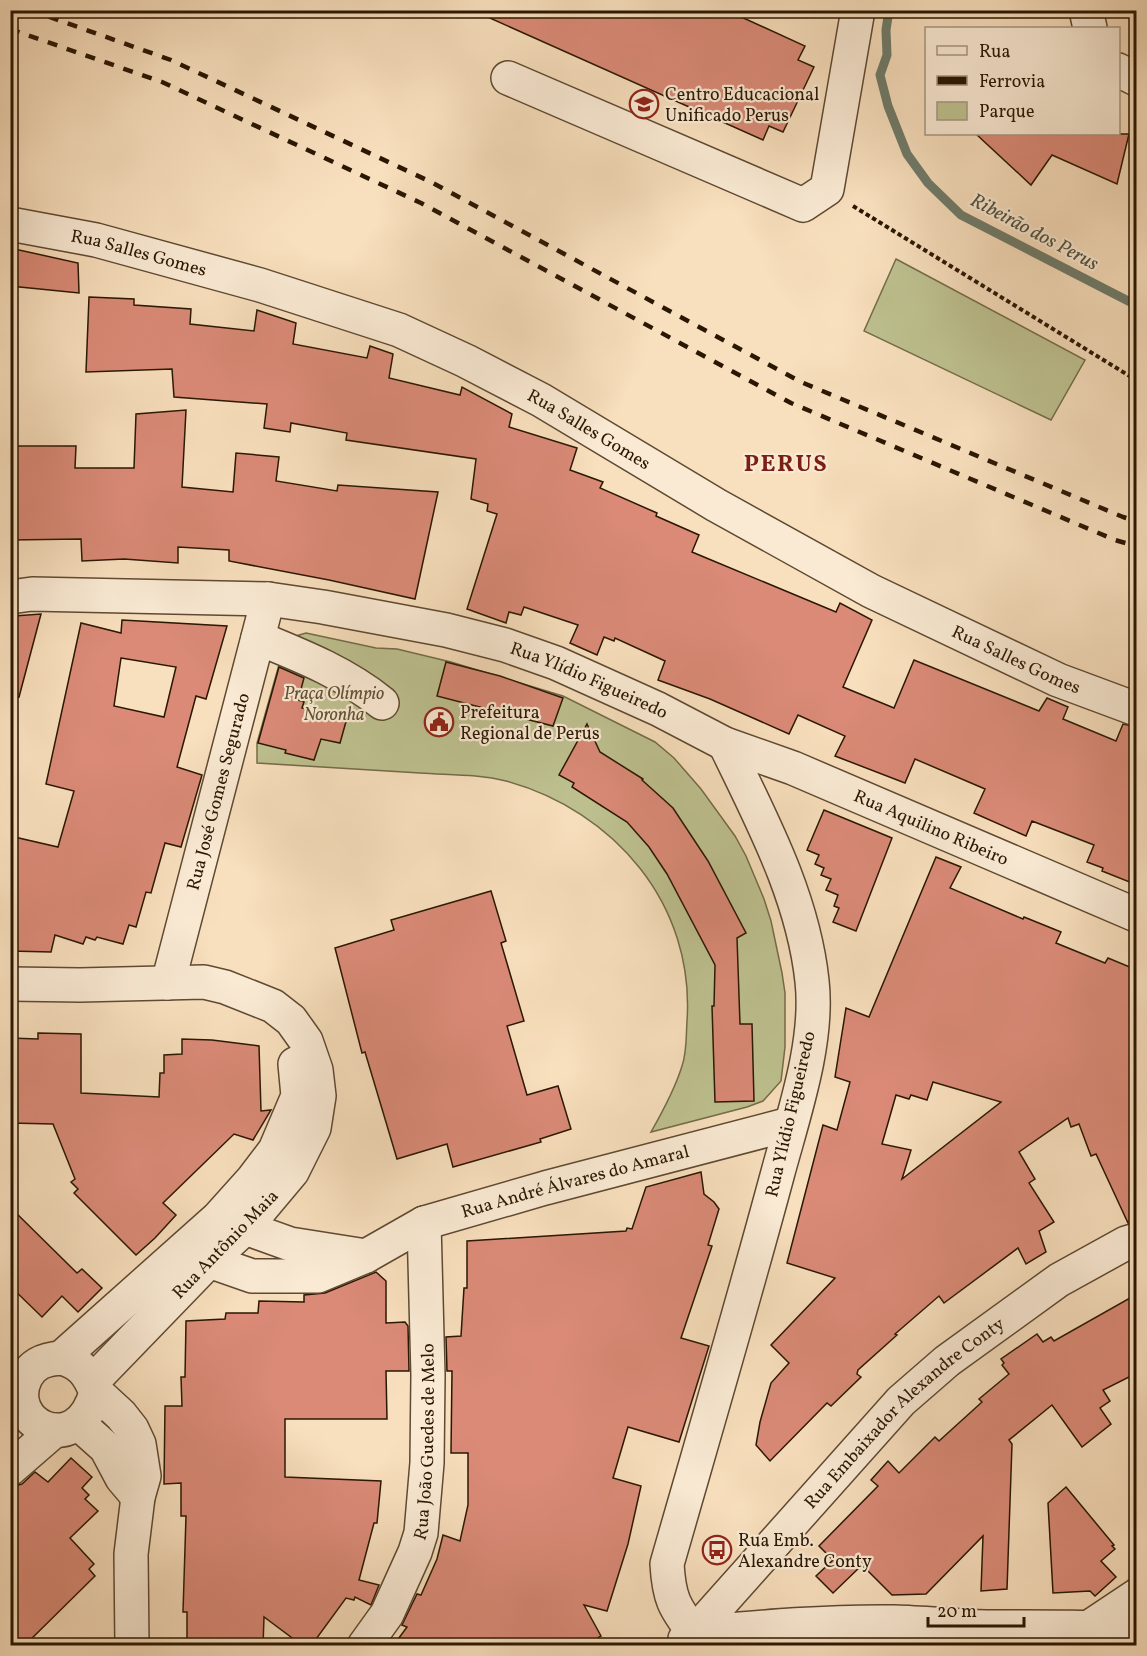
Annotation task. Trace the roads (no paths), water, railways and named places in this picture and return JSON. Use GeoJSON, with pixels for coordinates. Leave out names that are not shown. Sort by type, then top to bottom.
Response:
{"type":"FeatureCollection","features":[{"type":"Feature","properties":{"kind":"street"},"geometry":{"type":"LineString","coordinates":[[508,78],[803,205],[827,189],[858,10]]}},
{"type":"Feature","properties":{"kind":"street"},"geometry":{"type":"LineString","coordinates":[[1086,10],[1090,27]]}},
{"type":"Feature","properties":{"kind":"street"},"geometry":{"type":"LineString","coordinates":[[1120,70],[1137,78]]}},
{"type":"Feature","properties":{"kind":"street","name":"Rua Salles Gomes"},"geometry":{"type":"LineString","coordinates":[[10,224],[96,240],[260,285],[399,330],[466,361],[541,400],[716,505],[871,591],[1058,680],[1137,709]]}},
{"type":"Feature","properties":{"kind":"street","name":"Rua Ylídio Figueiredo"},"geometry":{"type":"LineString","coordinates":[[10,597],[32,594],[268,599],[446,630],[505,645],[556,663],[627,695],[724,744],[758,812],[801,921],[812,982],[811,1040],[752,1269],[667,1564],[669,1589],[685,1640]]}},
{"type":"Feature","properties":{"kind":"street","name":"Rua José Gomes Segurado"},"geometry":{"type":"LineString","coordinates":[[168,983],[268,599]]}},
{"type":"Feature","properties":{"kind":"street"},"geometry":{"type":"LineString","coordinates":[[258,638],[336,671],[382,703]]}},
{"type":"Feature","properties":{"kind":"street","name":"Rua Aquilino Ribeiro"},"geometry":{"type":"LineString","coordinates":[[724,744],[794,768],[1137,915]]}},
{"type":"Feature","properties":{"kind":"street","name":"Rua Antônio Maia"},"geometry":{"type":"LineString","coordinates":[[10,984],[204,982],[225,987],[273,1006],[291,1020],[298,1096],[275,1150],[253,1179],[232,1223],[197,1254],[36,1361]]}},
{"type":"Feature","properties":{"kind":"street","name":"Rua André Álvares do Amaral"},"geometry":{"type":"LineString","coordinates":[[197,1254],[252,1276],[318,1276],[366,1256],[424,1223],[544,1188],[790,1124]]}},
{"type":"Feature","properties":{"kind":"street"},"geometry":{"type":"LineString","coordinates":[[232,1223],[290,1244],[366,1256]]}},
{"type":"Feature","properties":{"kind":"street","name":"Rua João Guedes de Melo"},"geometry":{"type":"LineString","coordinates":[[364,1646],[387,1614],[421,1533],[427,1463],[428,1375],[424,1223]]}},
{"type":"Feature","properties":{"kind":"street","name":"Rua Embaixador Alexandre Conty"},"geometry":{"type":"LineString","coordinates":[[685,1640],[901,1401],[947,1361],[1059,1280],[1126,1243],[1137,1240]]}},
{"type":"Feature","properties":{"kind":"street","name":"Rua Antônio Maia"},"geometry":{"type":"LineString","coordinates":[[94,1387],[197,1254]]}},
{"type":"Feature","properties":{"kind":"street"},"geometry":{"type":"LineString","coordinates":[[132,1646],[131,1554],[138,1497],[144,1476],[139,1444],[132,1429],[94,1387],[83,1368],[73,1361],[36,1361],[22,1385],[17,1407],[42,1427],[67,1427],[106,1448],[122,1478],[138,1497]]}},
{"type":"Feature","properties":{"kind":"street"},"geometry":{"type":"LineString","coordinates":[[10,1469],[88,1414],[94,1387]]}},
{"type":"Feature","properties":{"kind":"street"},"geometry":{"type":"LineString","coordinates":[[1092,1626],[1137,1596]]}},
{"type":"Feature","properties":{"kind":"street"},"geometry":{"type":"LineString","coordinates":[[685,1640],[813,1623],[895,1622],[984,1627],[1092,1626],[1137,1631]]}},
{"type":"Feature","properties":{"kind":"waterway","name":"Ribeirão dos Perus"},"geometry":{"type":"LineString","coordinates":[[889,10],[886,30],[887,55],[880,75],[888,106],[907,154],[928,183],[961,215],[1136,305]]}},
{"type":"Feature","properties":{"kind":"railway"},"geometry":{"type":"LineString","coordinates":[[30,10],[171,60],[431,182],[801,382],[1136,521]]}},
{"type":"Feature","properties":{"kind":"railway"},"geometry":{"type":"LineString","coordinates":[[10,29],[162,82],[421,203],[791,403],[1115,540],[1136,546]]}},
{"type":"Feature","properties":{"kind":"place","name":"Centro Educacional Unificado Perus"},"geometry":{"type":"Point","coordinates":[644,104]}},
{"type":"Feature","properties":{"kind":"place","name":"Prefeitura Regional de Perus"},"geometry":{"type":"Point","coordinates":[439,722]}},
{"type":"Feature","properties":{"kind":"place","name":"Rua Emb. Alexandre Conty"},"geometry":{"type":"Point","coordinates":[717,1550]}},
{"type":"Feature","properties":{"kind":"district","name":"PERUS"},"geometry":{"type":"Point","coordinates":[786,463]}},
{"type":"Feature","properties":{"kind":"park label","name":"Praça Olímpio Noronha"},"geometry":{"type":"Point","coordinates":[334,703]}}]}
